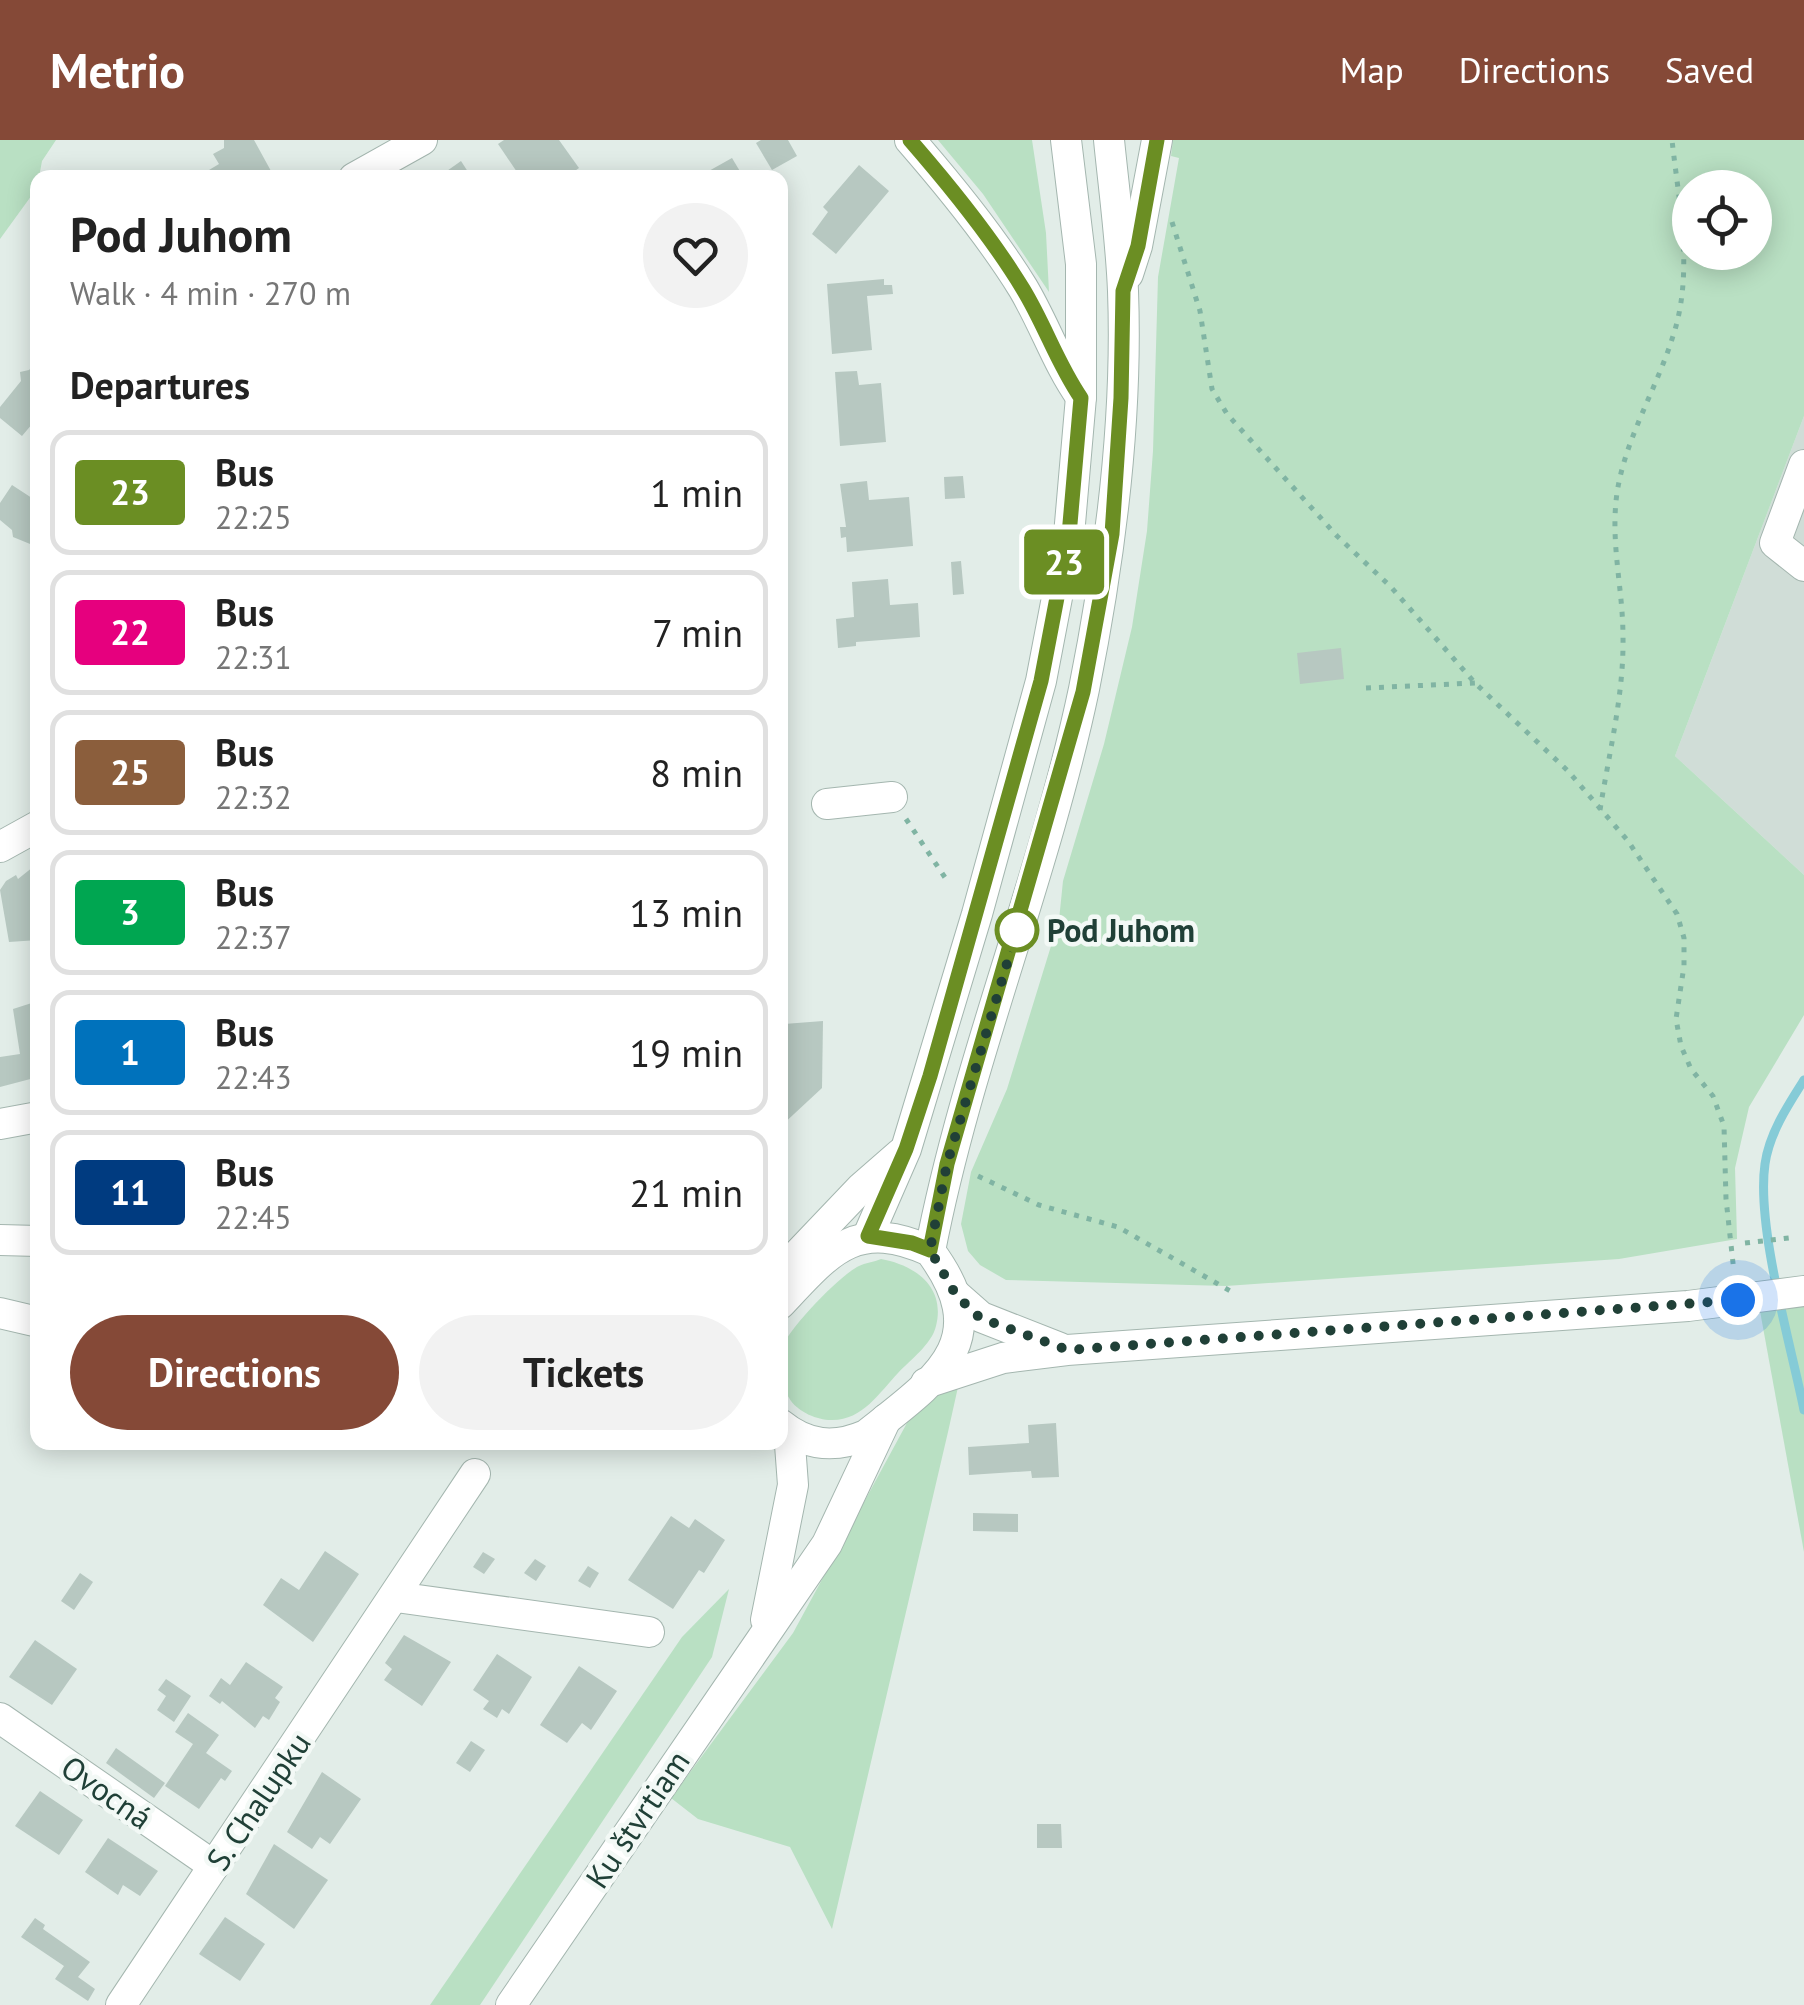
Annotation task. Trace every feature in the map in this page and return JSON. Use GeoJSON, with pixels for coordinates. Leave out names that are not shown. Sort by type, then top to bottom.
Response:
{"type":"FeatureCollection","features":[{"type":"Feature","properties":{"kind":"street"},"geometry":{"type":"LineString","coordinates":[[379,170],[422,140]]}},
{"type":"Feature","properties":{"kind":"street"},"geometry":{"type":"LineString","coordinates":[[910,140],[1021,285],[1046,330],[1058,364],[1081,398]]}},
{"type":"Feature","properties":{"kind":"street"},"geometry":{"type":"LineString","coordinates":[[868,1236],[906,1149],[962,968],[1041,681],[1069,535],[1081,398],[1081,264],[1066,140]]}},
{"type":"Feature","properties":{"kind":"street"},"geometry":{"type":"LineString","coordinates":[[788,1296],[822,1260],[868,1236],[930,1250],[947,1164],[1083,692],[1112,534],[1123,291],[1109,140]]}},
{"type":"Feature","properties":{"kind":"street"},"geometry":{"type":"LineString","coordinates":[[1123,291],[1138,246],[1157,140]]}},
{"type":"Feature","properties":{"kind":"street"},"geometry":{"type":"LineString","coordinates":[[1804,465],[1775,542],[1804,566]]}},
{"type":"Feature","properties":{"kind":"street"},"geometry":{"type":"LineString","coordinates":[[828,804],[892,798]]}},
{"type":"Feature","properties":{"kind":"street"},"geometry":{"type":"LineString","coordinates":[[0,847],[30,830]]}},
{"type":"Feature","properties":{"kind":"street"},"geometry":{"type":"LineString","coordinates":[[0,1124],[30,1118]]}},
{"type":"Feature","properties":{"kind":"street"},"geometry":{"type":"LineString","coordinates":[[788,1265],[861,1188],[906,1149]]}},
{"type":"Feature","properties":{"kind":"street"},"geometry":{"type":"LineString","coordinates":[[0,1240],[30,1241]]}},
{"type":"Feature","properties":{"kind":"street","name":"Ku štvrtiam"},"geometry":{"type":"LineString","coordinates":[[788,1430],[808,1442],[832,1445],[866,1435],[926,1383],[959,1342],[956,1295],[930,1250]]}},
{"type":"Feature","properties":{"kind":"street"},"geometry":{"type":"LineString","coordinates":[[926,1383],[1003,1358],[1068,1350],[1738,1300],[1804,1291]]}},
{"type":"Feature","properties":{"kind":"street"},"geometry":{"type":"LineString","coordinates":[[956,1295],[980,1318],[1068,1350]]}},
{"type":"Feature","properties":{"kind":"street"},"geometry":{"type":"LineString","coordinates":[[0,1312],[30,1320]]}},
{"type":"Feature","properties":{"kind":"street","name":"Ku štvrtiam"},"geometry":{"type":"LineString","coordinates":[[512,2005],[763,1632],[786,1606],[827,1544],[886,1419]]}},
{"type":"Feature","properties":{"kind":"street","name":"Ku štvrtiam"},"geometry":{"type":"LineString","coordinates":[[763,1632],[793,1485],[788,1449]]}},
{"type":"Feature","properties":{"kind":"street","name":"S. Chalupku"},"geometry":{"type":"LineString","coordinates":[[122,2005],[476,1474]]}},
{"type":"Feature","properties":{"kind":"street"},"geometry":{"type":"LineString","coordinates":[[396,1597],[649,1632]]}},
{"type":"Feature","properties":{"kind":"street","name":"Ovocná"},"geometry":{"type":"LineString","coordinates":[[0,1718],[214,1866]]}},
{"type":"Feature","properties":{"kind":"path"},"geometry":{"type":"LineString","coordinates":[[1600,810],[1623,666],[1624,632],[1614,547],[1617,488],[1674,334],[1682,296],[1684,258],[1672,140]]}},
{"type":"Feature","properties":{"kind":"path"},"geometry":{"type":"LineString","coordinates":[[1164,211],[1172,223],[1200,311],[1212,389],[1226,414],[1337,536],[1391,587],[1476,683],[1568,771],[1628,841],[1677,914],[1684,938],[1684,966],[1676,1020],[1691,1069],[1713,1096],[1724,1126],[1726,1199],[1738,1300]]}},
{"type":"Feature","properties":{"kind":"path"},"geometry":{"type":"LineString","coordinates":[[1366,688],[1476,683]]}},
{"type":"Feature","properties":{"kind":"path"},"geometry":{"type":"LineString","coordinates":[[892,798],[948,882]]}},
{"type":"Feature","properties":{"kind":"path"},"geometry":{"type":"LineString","coordinates":[[971,1172],[1039,1205],[1118,1227],[1232,1292]]}},
{"type":"Feature","properties":{"kind":"path"},"geometry":{"type":"LineString","coordinates":[[1746,1243],[1790,1238]]}},
{"type":"Feature","properties":{"kind":"shaded area"},"geometry":{"type":"Polygon","coordinates":[[[1804,416],[1804,875],[1675,756],[1804,416]]]}},
{"type":"Feature","properties":{"kind":"green space"},"geometry":{"type":"Polygon","coordinates":[[[0,140],[56,140],[40,170],[30,170],[30,198],[0,239],[0,140]]]}},
{"type":"Feature","properties":{"kind":"green space"},"geometry":{"type":"Polygon","coordinates":[[[938,140],[1032,140],[1046,233],[1049,292],[983,194],[938,140]]]}},
{"type":"Feature","properties":{"kind":"green space"},"geometry":{"type":"Polygon","coordinates":[[[1173,140],[1804,140],[1804,416],[1675,756],[1804,875],[1804,1015],[1749,1107],[1735,1168],[1737,1239],[1619,1259],[1226,1286],[1006,1280],[980,1265],[968,1251],[961,1224],[971,1172],[1007,1089],[1059,920],[1063,881],[1104,744],[1132,627],[1147,531],[1153,451],[1158,277],[1179,158],[1171,156],[1173,140]]]}},
{"type":"Feature","properties":{"kind":"green space"},"geometry":{"type":"Polygon","coordinates":[[[881,1259],[916,1272],[932,1289],[938,1312],[936,1326],[920,1351],[861,1411],[842,1419],[820,1419],[799,1409],[788,1395],[788,1337],[815,1304],[859,1266],[881,1259]]]}},
{"type":"Feature","properties":{"kind":"green space"},"geometry":{"type":"Polygon","coordinates":[[[1804,1307],[1804,1552],[1760,1311],[1804,1307]]]}},
{"type":"Feature","properties":{"kind":"green space"},"geometry":{"type":"Polygon","coordinates":[[[958,1387],[832,1929],[790,1847],[698,1819],[671,1798],[793,1633],[914,1410],[927,1399],[958,1387]]]}},
{"type":"Feature","properties":{"kind":"green space"},"geometry":{"type":"Polygon","coordinates":[[[729,1589],[712,1657],[480,2005],[430,2005],[682,1637],[729,1589]]]}},
{"type":"Feature","properties":{"kind":"building"},"geometry":{"type":"Polygon","coordinates":[[[224,140],[254,140],[270,170],[209,170],[219,164],[213,154],[224,148],[224,140]]]}},
{"type":"Feature","properties":{"kind":"building"},"geometry":{"type":"Polygon","coordinates":[[[504,140],[559,140],[579,168],[516,170],[498,144],[504,140]]]}},
{"type":"Feature","properties":{"kind":"building"},"geometry":{"type":"Polygon","coordinates":[[[788,140],[797,156],[772,170],[756,143],[788,140]]]}},
{"type":"Feature","properties":{"kind":"building"},"geometry":{"type":"Polygon","coordinates":[[[732,158],[739,170],[711,170],[732,158]]]}},
{"type":"Feature","properties":{"kind":"building"},"geometry":{"type":"Polygon","coordinates":[[[461,161],[467,170],[448,170],[461,161]]]}},
{"type":"Feature","properties":{"kind":"building"},"geometry":{"type":"Polygon","coordinates":[[[859,165],[889,191],[836,254],[812,234],[828,212],[823,207],[859,165]]]}},
{"type":"Feature","properties":{"kind":"building"},"geometry":{"type":"Polygon","coordinates":[[[884,279],[884,285],[892,285],[893,294],[867,296],[872,350],[832,354],[827,284],[884,279]]]}},
{"type":"Feature","properties":{"kind":"building"},"geometry":{"type":"Polygon","coordinates":[[[29,370],[30,426],[22,436],[0,418],[0,407],[21,381],[20,372],[29,370]]]}},
{"type":"Feature","properties":{"kind":"building"},"geometry":{"type":"Polygon","coordinates":[[[857,371],[859,385],[881,383],[886,442],[840,446],[835,372],[857,371]]]}},
{"type":"Feature","properties":{"kind":"building"},"geometry":{"type":"Polygon","coordinates":[[[963,476],[965,498],[945,499],[944,477],[963,476]]]}},
{"type":"Feature","properties":{"kind":"building"},"geometry":{"type":"Polygon","coordinates":[[[867,481],[869,500],[909,497],[913,546],[847,552],[846,537],[841,538],[840,527],[846,527],[840,484],[867,481]]]}},
{"type":"Feature","properties":{"kind":"building"},"geometry":{"type":"Polygon","coordinates":[[[12,485],[30,497],[30,544],[13,537],[12,530],[0,520],[0,503],[12,485]]]}},
{"type":"Feature","properties":{"kind":"building"},"geometry":{"type":"Polygon","coordinates":[[[961,561],[964,594],[953,595],[951,562],[961,561]]]}},
{"type":"Feature","properties":{"kind":"building"},"geometry":{"type":"Polygon","coordinates":[[[888,579],[890,605],[918,603],[920,637],[856,642],[856,646],[838,648],[836,619],[854,617],[852,582],[888,579]]]}},
{"type":"Feature","properties":{"kind":"building"},"geometry":{"type":"Polygon","coordinates":[[[1341,648],[1344,679],[1300,684],[1297,653],[1341,648]]]}},
{"type":"Feature","properties":{"kind":"building"},"geometry":{"type":"Polygon","coordinates":[[[30,869],[30,941],[9,942],[0,890],[6,881],[16,875],[18,879],[30,869]]]}},
{"type":"Feature","properties":{"kind":"building"},"geometry":{"type":"Polygon","coordinates":[[[30,1004],[30,1079],[0,1087],[0,1057],[20,1054],[13,1009],[30,1004]]]}},
{"type":"Feature","properties":{"kind":"building"},"geometry":{"type":"Polygon","coordinates":[[[823,1021],[822,1088],[788,1120],[788,1024],[823,1021]]]}},
{"type":"Feature","properties":{"kind":"building"},"geometry":{"type":"Polygon","coordinates":[[[1056,1423],[1059,1477],[1032,1478],[1031,1471],[969,1475],[968,1447],[1029,1443],[1028,1425],[1056,1423]]]}},
{"type":"Feature","properties":{"kind":"building"},"geometry":{"type":"Polygon","coordinates":[[[973,1513],[1018,1514],[1018,1532],[973,1531],[973,1513]]]}},
{"type":"Feature","properties":{"kind":"building"},"geometry":{"type":"Polygon","coordinates":[[[671,1516],[689,1528],[695,1519],[725,1540],[704,1573],[699,1570],[673,1609],[628,1580],[671,1516]]]}},
{"type":"Feature","properties":{"kind":"building"},"geometry":{"type":"Polygon","coordinates":[[[325,1551],[359,1574],[313,1642],[263,1605],[281,1578],[299,1590],[325,1551]]]}},
{"type":"Feature","properties":{"kind":"building"},"geometry":{"type":"Polygon","coordinates":[[[483,1552],[495,1559],[484,1574],[473,1567],[483,1552]]]}},
{"type":"Feature","properties":{"kind":"building"},"geometry":{"type":"Polygon","coordinates":[[[535,1559],[546,1566],[536,1581],[524,1573],[535,1559]]]}},
{"type":"Feature","properties":{"kind":"building"},"geometry":{"type":"Polygon","coordinates":[[[588,1566],[599,1573],[590,1588],[578,1581],[588,1566]]]}},
{"type":"Feature","properties":{"kind":"building"},"geometry":{"type":"Polygon","coordinates":[[[80,1573],[93,1582],[74,1610],[61,1601],[80,1573]]]}},
{"type":"Feature","properties":{"kind":"building"},"geometry":{"type":"Polygon","coordinates":[[[404,1635],[451,1662],[422,1706],[384,1680],[392,1669],[385,1663],[404,1635]]]}},
{"type":"Feature","properties":{"kind":"building"},"geometry":{"type":"Polygon","coordinates":[[[35,1640],[77,1669],[52,1705],[9,1677],[35,1640]]]}},
{"type":"Feature","properties":{"kind":"building"},"geometry":{"type":"Polygon","coordinates":[[[497,1654],[532,1677],[509,1714],[502,1709],[497,1718],[483,1709],[489,1701],[473,1690],[497,1654]]]}},
{"type":"Feature","properties":{"kind":"building"},"geometry":{"type":"Polygon","coordinates":[[[246,1662],[283,1687],[275,1698],[280,1702],[269,1720],[263,1716],[255,1728],[222,1701],[220,1704],[209,1696],[221,1678],[230,1685],[246,1662]]]}},
{"type":"Feature","properties":{"kind":"building"},"geometry":{"type":"Polygon","coordinates":[[[579,1666],[617,1691],[591,1730],[582,1723],[567,1743],[540,1725],[579,1666]]]}},
{"type":"Feature","properties":{"kind":"building"},"geometry":{"type":"Polygon","coordinates":[[[166,1679],[191,1696],[174,1722],[157,1710],[166,1696],[158,1690],[166,1679]]]}},
{"type":"Feature","properties":{"kind":"building"},"geometry":{"type":"Polygon","coordinates":[[[188,1713],[219,1735],[206,1753],[232,1771],[225,1781],[221,1778],[199,1809],[165,1786],[193,1744],[175,1732],[188,1713]]]}},
{"type":"Feature","properties":{"kind":"building"},"geometry":{"type":"Polygon","coordinates":[[[471,1741],[485,1750],[470,1772],[456,1763],[471,1741]]]}},
{"type":"Feature","properties":{"kind":"building"},"geometry":{"type":"Polygon","coordinates":[[[116,1748],[165,1783],[154,1798],[106,1763],[116,1748]]]}},
{"type":"Feature","properties":{"kind":"building"},"geometry":{"type":"Polygon","coordinates":[[[322,1772],[361,1799],[330,1844],[320,1837],[312,1849],[287,1832],[322,1772]]]}},
{"type":"Feature","properties":{"kind":"building"},"geometry":{"type":"Polygon","coordinates":[[[40,1791],[83,1820],[59,1855],[15,1826],[40,1791]]]}},
{"type":"Feature","properties":{"kind":"building"},"geometry":{"type":"Polygon","coordinates":[[[1037,1824],[1061,1824],[1062,1848],[1037,1848],[1037,1824]]]}},
{"type":"Feature","properties":{"kind":"building"},"geometry":{"type":"Polygon","coordinates":[[[108,1838],[158,1871],[140,1896],[123,1885],[118,1895],[85,1872],[108,1838]]]}},
{"type":"Feature","properties":{"kind":"building"},"geometry":{"type":"Polygon","coordinates":[[[274,1844],[328,1880],[294,1929],[246,1894],[274,1844]]]}},
{"type":"Feature","properties":{"kind":"building"},"geometry":{"type":"Polygon","coordinates":[[[225,1917],[265,1944],[240,1981],[199,1954],[225,1917]]]}},
{"type":"Feature","properties":{"kind":"building"},"geometry":{"type":"Polygon","coordinates":[[[35,1918],[45,1925],[43,1929],[90,1962],[78,1977],[95,1989],[88,2001],[55,1979],[64,1966],[21,1937],[35,1918]]]}},
{"type":"Feature","properties":{"kind":"waterway"},"geometry":{"type":"LineString","coordinates":[[1804,1080],[1771,1142],[1764,1190],[1770,1252],[1804,1410]]}},
{"type":"Feature","properties":{"kind":"bus line","name":"23"},"geometry":{"type":"LineString","coordinates":[[910,140],[1021,285],[1046,330],[1058,364],[1081,398],[1069,535],[1041,681],[930,1076],[906,1149],[868,1236],[930,1250],[947,1164],[1083,692],[1112,534],[1123,291],[1138,246],[1157,140]]}},
{"type":"Feature","properties":{"kind":"place","name":"Pod Juhom"},"geometry":{"type":"Point","coordinates":[1017,930]}},
{"type":"Feature","properties":{"kind":"route"},"geometry":{"type":"LineString","coordinates":[[1017,930],[947,1164],[930,1250],[956,1295],[980,1318],[1068,1350],[1738,1300]]}}]}
